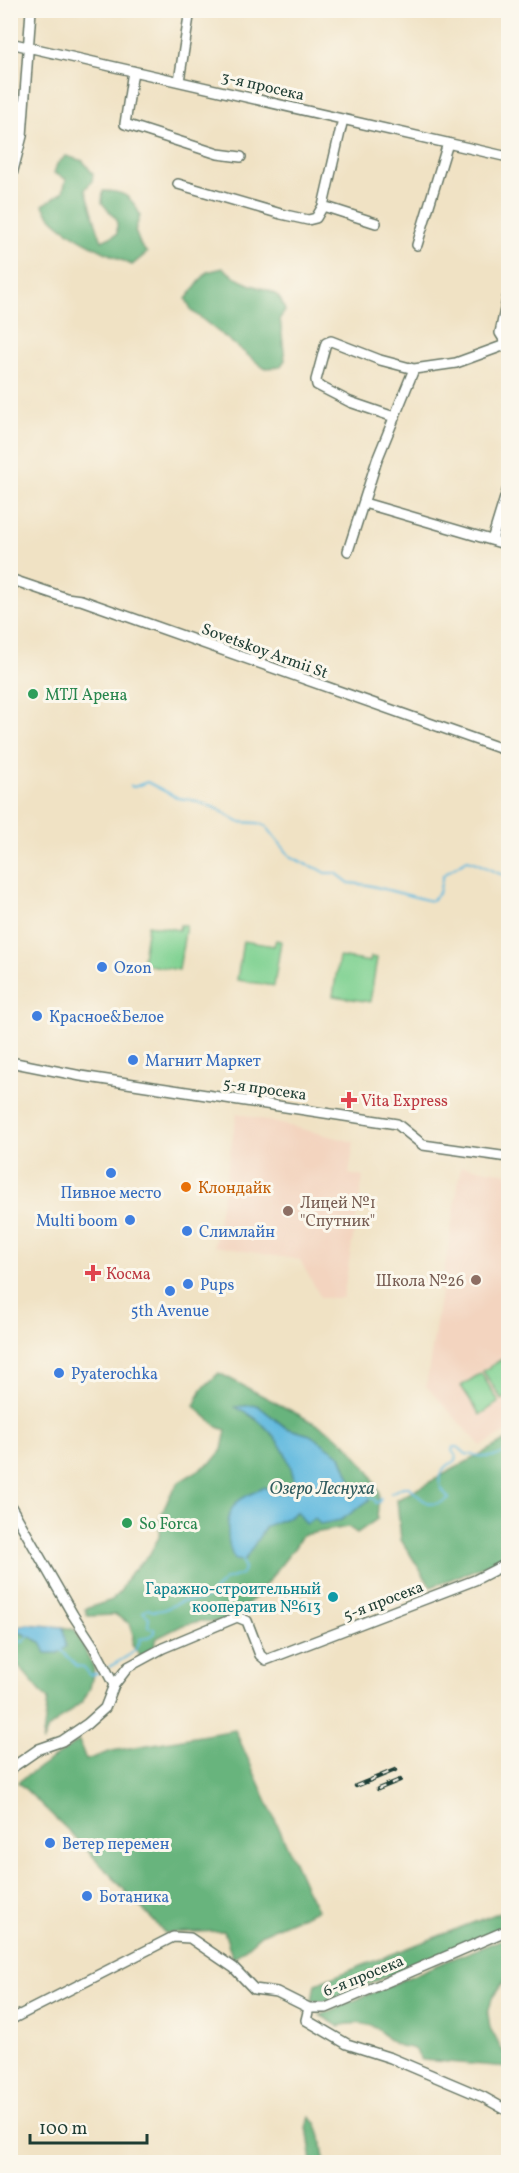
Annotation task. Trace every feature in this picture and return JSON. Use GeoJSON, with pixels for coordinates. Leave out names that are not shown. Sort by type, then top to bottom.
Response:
{"type":"FeatureCollection","features":[{"type":"Feature","properties":{"kind":"street"},"geometry":{"type":"LineString","coordinates":[[10,182],[22,136],[31,10]]}},
{"type":"Feature","properties":{"kind":"street"},"geometry":{"type":"LineString","coordinates":[[179,81],[190,10]]}},
{"type":"Feature","properties":{"kind":"street","name":"3-я просека"},"geometry":{"type":"LineString","coordinates":[[10,43],[508,157]]}},
{"type":"Feature","properties":{"kind":"street"},"geometry":{"type":"LineString","coordinates":[[133,71],[125,124],[218,154],[241,157]]}},
{"type":"Feature","properties":{"kind":"street"},"geometry":{"type":"LineString","coordinates":[[178,184],[308,220],[316,218],[323,206],[343,119]]}},
{"type":"Feature","properties":{"kind":"street"},"geometry":{"type":"LineString","coordinates":[[417,245],[448,143]]}},
{"type":"Feature","properties":{"kind":"street"},"geometry":{"type":"LineString","coordinates":[[323,206],[376,223]]}},
{"type":"Feature","properties":{"kind":"street"},"geometry":{"type":"LineString","coordinates":[[394,417],[350,402],[317,385],[323,347],[326,343],[331,341],[380,360],[414,369],[456,363],[508,344],[500,333],[508,295]]}},
{"type":"Feature","properties":{"kind":"street"},"geometry":{"type":"LineString","coordinates":[[348,551],[377,460],[414,369]]}},
{"type":"Feature","properties":{"kind":"street"},"geometry":{"type":"LineString","coordinates":[[492,540],[508,488]]}},
{"type":"Feature","properties":{"kind":"street"},"geometry":{"type":"LineString","coordinates":[[364,503],[508,545]]}},
{"type":"Feature","properties":{"kind":"street","name":"Sovetskoy Armii St"},"geometry":{"type":"LineString","coordinates":[[10,579],[66,598],[81,600],[508,751]]}},
{"type":"Feature","properties":{"kind":"street","name":"5-я просека"},"geometry":{"type":"LineString","coordinates":[[10,1062],[81,1076],[397,1124],[423,1145],[508,1157]]}},
{"type":"Feature","properties":{"kind":"street"},"geometry":{"type":"LineString","coordinates":[[10,1505],[114,1685],[105,1708],[87,1724],[62,1741],[39,1749],[10,1768]]}},
{"type":"Feature","properties":{"kind":"street","name":"5-я просека"},"geometry":{"type":"LineString","coordinates":[[114,1685],[128,1667],[148,1655],[237,1617],[247,1621],[260,1655],[266,1660],[476,1580],[508,1563]]}},
{"type":"Feature","properties":{"kind":"street","name":"6-я просека"},"geometry":{"type":"LineString","coordinates":[[10,2020],[173,1937],[190,1938],[234,1968],[254,1989],[277,1992],[309,2008],[326,2008],[508,1930]]}},
{"type":"Feature","properties":{"kind":"street"},"geometry":{"type":"LineString","coordinates":[[309,2008],[306,2020],[347,2044],[391,2058],[483,2097],[508,2111]]}},
{"type":"Feature","properties":{"kind":"shaded area","name":"Лицей №1 \"Спутник\""},"geometry":{"type":"Polygon","coordinates":[[[237,1113],[354,1142],[349,1174],[363,1177],[343,1298],[321,1298],[300,1260],[214,1246],[237,1113]]]}},
{"type":"Feature","properties":{"kind":"shaded area","name":"Школа №26"},"geometry":{"type":"Polygon","coordinates":[[[461,1166],[508,1173],[508,1431],[481,1446],[426,1386],[461,1166]]]}},
{"type":"Feature","properties":{"kind":"green space"},"geometry":{"type":"Polygon","coordinates":[[[66,156],[83,161],[93,174],[92,182],[85,189],[102,241],[117,234],[117,220],[102,203],[103,191],[116,192],[126,196],[134,203],[140,215],[135,231],[141,246],[147,253],[132,265],[82,240],[48,214],[43,205],[63,192],[66,179],[54,173],[57,164],[66,156]]]}},
{"type":"Feature","properties":{"kind":"green space"},"geometry":{"type":"Polygon","coordinates":[[[223,268],[241,281],[269,290],[279,297],[285,311],[280,318],[285,360],[280,367],[264,368],[192,311],[186,299],[207,272],[223,268]]]}},
{"type":"Feature","properties":{"kind":"green space"},"geometry":{"type":"Polygon","coordinates":[[[148,925],[179,930],[180,925],[186,925],[179,970],[142,964],[148,925]]]}},
{"type":"Feature","properties":{"kind":"green space"},"geometry":{"type":"Polygon","coordinates":[[[276,940],[281,941],[274,986],[237,980],[243,941],[274,946],[276,940]]]}},
{"type":"Feature","properties":{"kind":"green space"},"geometry":{"type":"Polygon","coordinates":[[[339,957],[370,962],[371,957],[377,958],[370,1002],[333,996],[339,957]]]}},
{"type":"Feature","properties":{"kind":"green space"},"geometry":{"type":"Polygon","coordinates":[[[502,1359],[508,1368],[508,1396],[502,1400],[483,1371],[502,1359]]]}},
{"type":"Feature","properties":{"kind":"green space"},"geometry":{"type":"Polygon","coordinates":[[[219,1373],[324,1428],[348,1445],[370,1473],[379,1492],[377,1519],[357,1533],[348,1527],[302,1535],[255,1598],[222,1622],[200,1621],[183,1625],[157,1638],[153,1650],[141,1657],[132,1645],[133,1635],[130,1624],[116,1615],[88,1616],[85,1609],[112,1600],[121,1590],[129,1575],[149,1555],[159,1537],[160,1518],[170,1495],[179,1482],[212,1462],[222,1450],[226,1430],[218,1427],[194,1406],[202,1389],[219,1373]],[[257,1405],[236,1407],[257,1420],[274,1436],[286,1455],[294,1479],[286,1492],[273,1493],[266,1526],[298,1511],[316,1518],[341,1520],[369,1500],[369,1494],[354,1489],[341,1456],[310,1435],[287,1428],[257,1405]]]}},
{"type":"Feature","properties":{"kind":"green space"},"geometry":{"type":"Polygon","coordinates":[[[481,1373],[499,1402],[480,1415],[461,1386],[481,1373]]]}},
{"type":"Feature","properties":{"kind":"green space"},"geometry":{"type":"Polygon","coordinates":[[[508,1439],[508,1553],[494,1562],[431,1587],[401,1540],[397,1500],[508,1439]]]}},
{"type":"Feature","properties":{"kind":"green space"},"geometry":{"type":"Polygon","coordinates":[[[63,1627],[75,1630],[94,1669],[90,1688],[83,1701],[48,1729],[42,1743],[48,1700],[11,1657],[10,1628],[41,1642],[46,1653],[58,1653],[65,1647],[63,1627]]]}},
{"type":"Feature","properties":{"kind":"green space"},"geometry":{"type":"Polygon","coordinates":[[[235,1730],[317,1910],[263,1933],[233,1959],[224,1931],[165,1933],[72,1834],[18,1782],[79,1741],[86,1760],[112,1751],[235,1730]]]}},
{"type":"Feature","properties":{"kind":"green space"},"geometry":{"type":"Polygon","coordinates":[[[508,1909],[508,1925],[326,2002],[312,2001],[315,1984],[508,1909]]]}},
{"type":"Feature","properties":{"kind":"green space"},"geometry":{"type":"Polygon","coordinates":[[[508,1937],[508,1976],[492,1998],[488,2014],[490,2028],[508,2060],[508,2067],[422,2060],[415,2050],[395,2044],[375,2028],[359,2024],[338,2026],[320,2015],[447,1961],[508,1937]]]}},
{"type":"Feature","properties":{"kind":"green space"},"geometry":{"type":"Polygon","coordinates":[[[310,2117],[320,2133],[325,2162],[312,2162],[307,2126],[310,2117]]]}},
{"type":"Feature","properties":{"kind":"water","name":"Озеро Леснуха"},"geometry":{"type":"Polygon","coordinates":[[[257,1405],[286,1428],[310,1435],[341,1456],[354,1489],[369,1494],[369,1500],[341,1520],[320,1524],[315,1518],[306,1524],[297,1511],[287,1518],[266,1526],[244,1561],[235,1560],[230,1548],[228,1524],[235,1504],[264,1487],[273,1493],[286,1492],[294,1479],[286,1456],[273,1435],[256,1419],[235,1407],[257,1405]]]}},
{"type":"Feature","properties":{"kind":"water"},"geometry":{"type":"Polygon","coordinates":[[[27,1624],[63,1627],[66,1647],[58,1653],[46,1653],[41,1642],[14,1629],[27,1624]]]}},
{"type":"Feature","properties":{"kind":"waterway"},"geometry":{"type":"LineString","coordinates":[[131,786],[147,782],[178,798],[218,809],[238,822],[258,823],[266,826],[290,856],[326,873],[336,873],[349,883],[368,885],[431,901],[439,893],[443,875],[467,860],[508,876]]}},
{"type":"Feature","properties":{"kind":"waterway"},"geometry":{"type":"LineString","coordinates":[[391,1493],[403,1487],[409,1487],[427,1502],[432,1504],[443,1502],[449,1498],[442,1489],[440,1478],[444,1469],[455,1460],[453,1447],[458,1447],[466,1454],[486,1457],[497,1456],[508,1449]]}},
{"type":"Feature","properties":{"kind":"waterway"},"geometry":{"type":"LineString","coordinates":[[367,1496],[374,1499],[376,1503],[381,1498]]}},
{"type":"Feature","properties":{"kind":"waterway"},"geometry":{"type":"LineString","coordinates":[[109,1667],[133,1652],[140,1639],[147,1638],[154,1633],[154,1629],[148,1627],[149,1617],[143,1612],[148,1609],[163,1610],[182,1601],[201,1600],[208,1597],[225,1580],[242,1574],[244,1569],[242,1558]]}},
{"type":"Feature","properties":{"kind":"waterway"},"geometry":{"type":"LineString","coordinates":[[10,1639],[23,1642],[29,1636]]}},
{"type":"Feature","properties":{"kind":"waterway"},"geometry":{"type":"LineString","coordinates":[[60,1649],[77,1666],[84,1667],[90,1675],[98,1673]]}},
{"type":"Feature","properties":{"kind":"railway"},"geometry":{"type":"LineString","coordinates":[[356,1786],[395,1770]]}},
{"type":"Feature","properties":{"kind":"railway"},"geometry":{"type":"LineString","coordinates":[[378,1789],[400,1780]]}},
{"type":"Feature","properties":{"kind":"place","name":"МТЛ Арена"},"geometry":{"type":"Point","coordinates":[33,694]}},
{"type":"Feature","properties":{"kind":"place","name":"Ozon"},"geometry":{"type":"Point","coordinates":[102,967]}},
{"type":"Feature","properties":{"kind":"place","name":"Красное&Белое"},"geometry":{"type":"Point","coordinates":[37,1016]}},
{"type":"Feature","properties":{"kind":"place","name":"Магнит Маркет"},"geometry":{"type":"Point","coordinates":[133,1060]}},
{"type":"Feature","properties":{"kind":"place","name":"Vita Express"},"geometry":{"type":"Point","coordinates":[349,1100]}},
{"type":"Feature","properties":{"kind":"place","name":"Пивное место"},"geometry":{"type":"Point","coordinates":[111,1173]}},
{"type":"Feature","properties":{"kind":"place","name":"Клондайк"},"geometry":{"type":"Point","coordinates":[186,1187]}},
{"type":"Feature","properties":{"kind":"place","name":"Лицей №1 \"Спутник\""},"geometry":{"type":"Point","coordinates":[288,1211]}},
{"type":"Feature","properties":{"kind":"place","name":"Multi boom"},"geometry":{"type":"Point","coordinates":[130,1220]}},
{"type":"Feature","properties":{"kind":"place","name":"Слимлайн"},"geometry":{"type":"Point","coordinates":[187,1231]}},
{"type":"Feature","properties":{"kind":"place","name":"Косма"},"geometry":{"type":"Point","coordinates":[93,1273]}},
{"type":"Feature","properties":{"kind":"place","name":"Школа №26"},"geometry":{"type":"Point","coordinates":[476,1280]}},
{"type":"Feature","properties":{"kind":"place","name":"Pups"},"geometry":{"type":"Point","coordinates":[188,1284]}},
{"type":"Feature","properties":{"kind":"place","name":"5th Avenue"},"geometry":{"type":"Point","coordinates":[170,1291]}},
{"type":"Feature","properties":{"kind":"place","name":"Pyaterochka"},"geometry":{"type":"Point","coordinates":[59,1373]}},
{"type":"Feature","properties":{"kind":"place","name":"So Forca"},"geometry":{"type":"Point","coordinates":[127,1523]}},
{"type":"Feature","properties":{"kind":"place","name":"Гаражно-строительный кооператив №613"},"geometry":{"type":"Point","coordinates":[333,1597]}},
{"type":"Feature","properties":{"kind":"place","name":"Ветер перемен"},"geometry":{"type":"Point","coordinates":[50,1843]}},
{"type":"Feature","properties":{"kind":"place","name":"Ботаника"},"geometry":{"type":"Point","coordinates":[87,1896]}}]}
